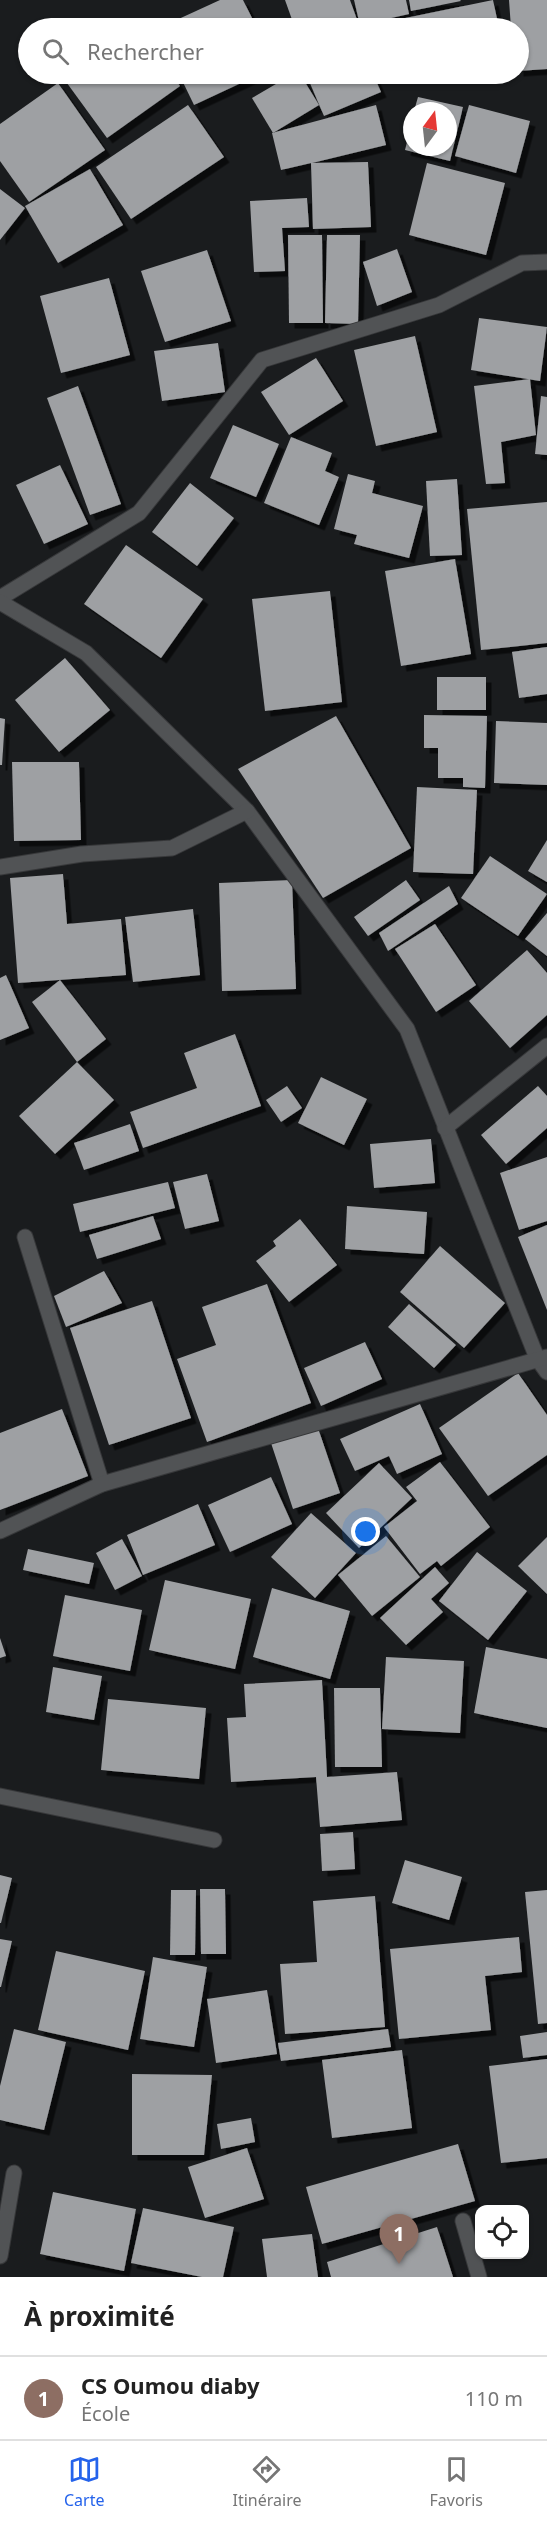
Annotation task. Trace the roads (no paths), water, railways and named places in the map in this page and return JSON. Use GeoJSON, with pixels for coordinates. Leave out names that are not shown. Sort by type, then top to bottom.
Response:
{"type":"FeatureCollection","features":[{"type":"Feature","properties":{"kind":"street"},"geometry":{"type":"LineString","coordinates":[[547,262],[522,263],[439,305],[262,360],[139,513],[0,599],[86,653],[247,811],[407,1029],[445,1128],[547,1372]]}},
{"type":"Feature","properties":{"kind":"street"},"geometry":{"type":"LineString","coordinates":[[0,867],[82,854],[172,848],[247,811]]}},
{"type":"Feature","properties":{"kind":"street"},"geometry":{"type":"LineString","coordinates":[[445,1128],[547,1046]]}},
{"type":"Feature","properties":{"kind":"street"},"geometry":{"type":"LineString","coordinates":[[25,1237],[102,1484]]}},
{"type":"Feature","properties":{"kind":"street"},"geometry":{"type":"LineString","coordinates":[[0,1531],[102,1484],[542,1358]]}},
{"type":"Feature","properties":{"kind":"street"},"geometry":{"type":"LineString","coordinates":[[0,1796],[214,1840]]}},
{"type":"Feature","properties":{"kind":"street"},"geometry":{"type":"LineString","coordinates":[[0,2256],[14,2173]]}},
{"type":"Feature","properties":{"kind":"street"},"geometry":{"type":"LineString","coordinates":[[463,2221],[479,2277]]}},
{"type":"Feature","properties":{"kind":"place","name":"CS Oumou diaby"},"geometry":{"type":"Point","coordinates":[399,2264]}}]}
